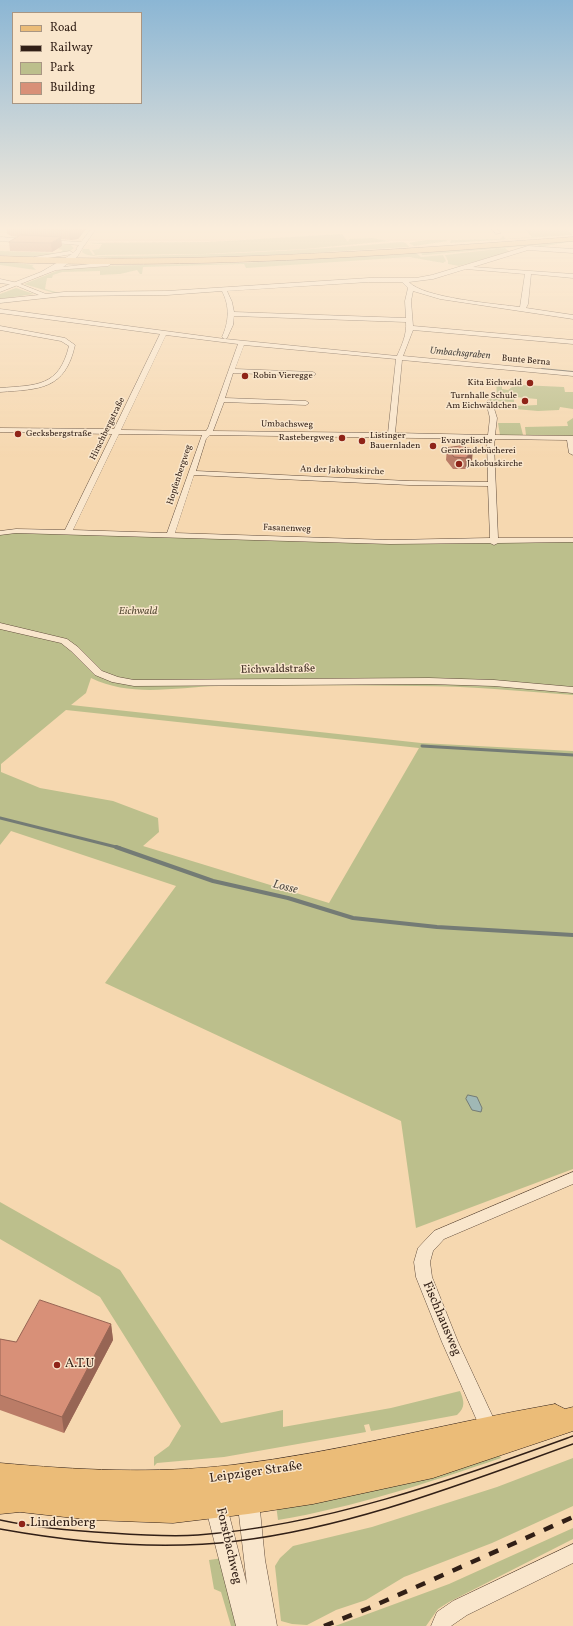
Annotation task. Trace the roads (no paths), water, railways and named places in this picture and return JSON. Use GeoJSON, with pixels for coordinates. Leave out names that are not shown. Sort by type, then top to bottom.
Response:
{"type":"FeatureCollection","features":[{"type":"Feature","properties":{"kind":"main road"},"geometry":{"type":"LineString","coordinates":[[492,1436],[573,1414]]}},
{"type":"Feature","properties":{"kind":"main road","name":"Leipziger Straße"},"geometry":{"type":"LineString","coordinates":[[0,1476],[112,1484],[231,1478],[492,1436],[573,1419]]}},
{"type":"Feature","properties":{"kind":"main road","name":"Leipziger Straße"},"geometry":{"type":"LineString","coordinates":[[0,1501],[20,1499],[92,1506],[173,1509],[248,1501],[313,1491],[433,1465],[492,1436]]}},
{"type":"Feature","properties":{"kind":"street"},"geometry":{"type":"LineString","coordinates":[[225,337],[230,326],[232,314],[230,305]]}},
{"type":"Feature","properties":{"kind":"street"},"geometry":{"type":"LineString","coordinates":[[391,436],[401,357],[410,328],[408,305]]}},
{"type":"Feature","properties":{"kind":"street"},"geometry":{"type":"LineString","coordinates":[[490,305],[573,317]]}},
{"type":"Feature","properties":{"kind":"street"},"geometry":{"type":"LineString","coordinates":[[522,310],[525,305]]}},
{"type":"Feature","properties":{"kind":"street","name":"Bunte Berna"},"geometry":{"type":"LineString","coordinates":[[0,308],[225,337],[401,357],[573,370]]}},
{"type":"Feature","properties":{"kind":"street","name":"Bunte Berna"},"geometry":{"type":"LineString","coordinates":[[0,311],[242,343],[573,374]]}},
{"type":"Feature","properties":{"kind":"street"},"geometry":{"type":"LineString","coordinates":[[232,314],[410,320]]}},
{"type":"Feature","properties":{"kind":"street"},"geometry":{"type":"LineString","coordinates":[[0,328],[63,339],[72,345],[69,358],[63,368],[50,383],[29,388],[0,390]]}},
{"type":"Feature","properties":{"kind":"street"},"geometry":{"type":"LineString","coordinates":[[410,328],[573,342]]}},
{"type":"Feature","properties":{"kind":"street","name":"Hirschbergstraße"},"geometry":{"type":"LineString","coordinates":[[68,532],[164,333]]}},
{"type":"Feature","properties":{"kind":"street","name":"Hopfenbergweg"},"geometry":{"type":"LineString","coordinates":[[170,536],[203,438],[211,428],[242,343]]}},
{"type":"Feature","properties":{"kind":"street"},"geometry":{"type":"LineString","coordinates":[[231,371],[313,374]]}},
{"type":"Feature","properties":{"kind":"street"},"geometry":{"type":"LineString","coordinates":[[220,400],[306,403]]}},
{"type":"Feature","properties":{"kind":"street"},"geometry":{"type":"LineString","coordinates":[[489,402],[492,409],[494,433],[491,437],[491,484],[494,542]]}},
{"type":"Feature","properties":{"kind":"street","name":"Umbachsweg"},"geometry":{"type":"LineString","coordinates":[[0,430],[572,438]]}},
{"type":"Feature","properties":{"kind":"street"},"geometry":{"type":"LineString","coordinates":[[572,438],[573,453]]}},
{"type":"Feature","properties":{"kind":"street","name":"An der Jakobuskirche"},"geometry":{"type":"LineString","coordinates":[[192,473],[409,484],[491,484]]}},
{"type":"Feature","properties":{"kind":"street","name":"Fasanenweg"},"geometry":{"type":"LineString","coordinates":[[0,533],[16,531],[68,532],[390,542],[573,540]]}},
{"type":"Feature","properties":{"kind":"street","name":"Eichwaldstraße"},"geometry":{"type":"LineString","coordinates":[[0,626],[64,641],[74,646],[98,673],[113,680],[134,683],[428,680],[494,683],[573,690]]}},
{"type":"Feature","properties":{"kind":"street","name":"Fischhausweg"},"geometry":{"type":"LineString","coordinates":[[492,1436],[450,1342],[424,1276],[422,1262],[426,1248],[439,1235],[573,1178]]}},
{"type":"Feature","properties":{"kind":"street"},"geometry":{"type":"LineString","coordinates":[[231,1478],[248,1501]]}},
{"type":"Feature","properties":{"kind":"street","name":"Forstbachweg"},"geometry":{"type":"LineString","coordinates":[[231,1478],[216,1505],[247,1626]]}},
{"type":"Feature","properties":{"kind":"street","name":"Forstbachweg"},"geometry":{"type":"LineString","coordinates":[[248,1501],[254,1560],[266,1626]]}},
{"type":"Feature","properties":{"kind":"street"},"geometry":{"type":"LineString","coordinates":[[441,1626],[444,1619],[460,1608],[573,1553]]}},
{"type":"Feature","properties":{"kind":"water"},"geometry":{"type":"Polygon","coordinates":[[[468,1095],[477,1097],[482,1108],[481,1112],[472,1110],[466,1099],[468,1095]]]}},
{"type":"Feature","properties":{"kind":"waterway","name":"Umbachsgraben"},"geometry":{"type":"LineString","coordinates":[[542,369],[573,372]]}},
{"type":"Feature","properties":{"kind":"waterway"},"geometry":{"type":"LineString","coordinates":[[422,746],[573,755]]}},
{"type":"Feature","properties":{"kind":"waterway","name":"Losse"},"geometry":{"type":"LineString","coordinates":[[0,818],[116,847]]}},
{"type":"Feature","properties":{"kind":"waterway","name":"Losse"},"geometry":{"type":"LineString","coordinates":[[116,847],[120,848]]}},
{"type":"Feature","properties":{"kind":"waterway","name":"Losse"},"geometry":{"type":"LineString","coordinates":[[116,847],[213,881],[288,898],[353,918],[437,927],[573,935]]}},
{"type":"Feature","properties":{"kind":"tram line"},"geometry":{"type":"LineString","coordinates":[[0,1520],[55,1529],[154,1536],[198,1535],[246,1530],[294,1522],[342,1511],[388,1498],[481,1469],[573,1436]]}},
{"type":"Feature","properties":{"kind":"tram line"},"geometry":{"type":"LineString","coordinates":[[0,1529],[89,1542],[118,1544],[178,1545],[237,1541],[323,1525],[408,1502],[573,1444]]}},
{"type":"Feature","properties":{"kind":"railway"},"geometry":{"type":"LineString","coordinates":[[324,1626],[369,1608],[573,1517]]}},
{"type":"Feature","properties":{"kind":"place","name":"Robin Vieregge"},"geometry":{"type":"Point","coordinates":[245,376]}},
{"type":"Feature","properties":{"kind":"place","name":"Kita Eichwald"},"geometry":{"type":"Point","coordinates":[530,383]}},
{"type":"Feature","properties":{"kind":"place","name":"Turnhalle Schule Am Eichwäldchen"},"geometry":{"type":"Point","coordinates":[525,401]}},
{"type":"Feature","properties":{"kind":"place","name":"Gecksbergstraße"},"geometry":{"type":"Point","coordinates":[18,434]}},
{"type":"Feature","properties":{"kind":"place","name":"Rastebergweg"},"geometry":{"type":"Point","coordinates":[342,438]}},
{"type":"Feature","properties":{"kind":"place","name":"Listinger Bauernladen"},"geometry":{"type":"Point","coordinates":[362,441]}},
{"type":"Feature","properties":{"kind":"place","name":"Evangelische Gemeindebücherei"},"geometry":{"type":"Point","coordinates":[433,446]}},
{"type":"Feature","properties":{"kind":"place","name":"Jakobuskirche"},"geometry":{"type":"Point","coordinates":[459,464]}},
{"type":"Feature","properties":{"kind":"place","name":"A.T.U"},"geometry":{"type":"Point","coordinates":[57,1365]}},
{"type":"Feature","properties":{"kind":"place","name":"Lindenberg"},"geometry":{"type":"Point","coordinates":[22,1524]}},
{"type":"Feature","properties":{"kind":"park label","name":"Eichwald"},"geometry":{"type":"Point","coordinates":[138,612]}}]}
